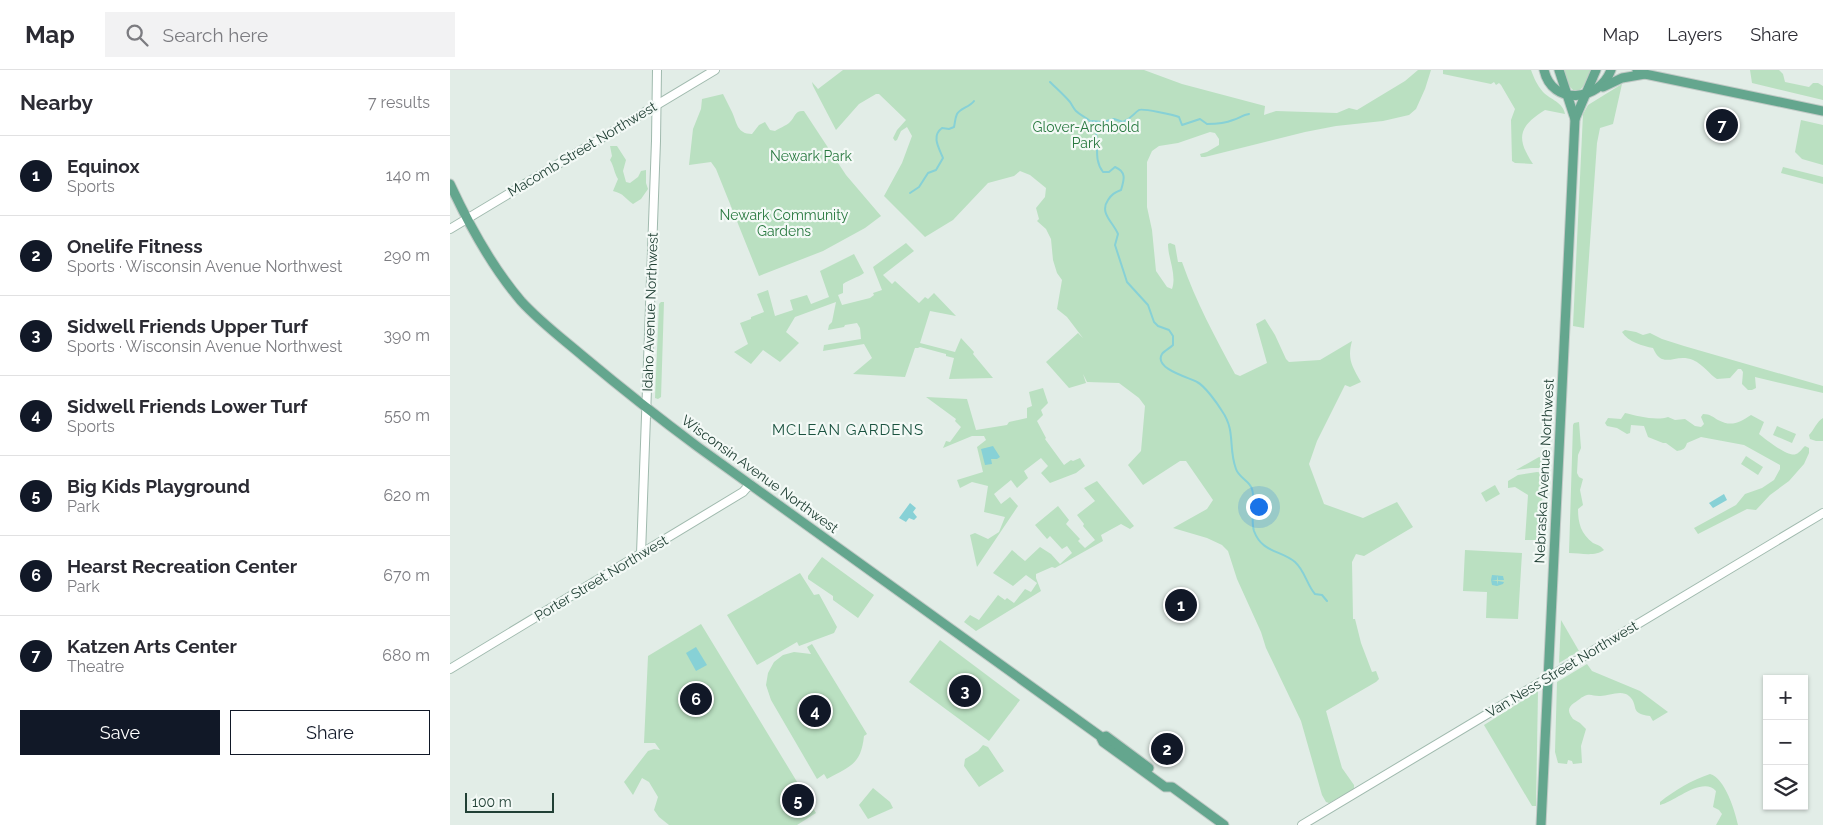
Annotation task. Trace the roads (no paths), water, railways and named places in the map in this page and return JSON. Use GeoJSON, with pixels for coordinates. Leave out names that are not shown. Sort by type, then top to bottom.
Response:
{"type":"FeatureCollection","features":[{"type":"Feature","properties":{"kind":"main road","name":"Nebraska Avenue Northwest"},"geometry":{"type":"LineString","coordinates":[[1541,825],[1575,119],[1560,70]]}},
{"type":"Feature","properties":{"kind":"main road","name":"Nebraska Avenue Northwest"},"geometry":{"type":"LineString","coordinates":[[1575,119],[1589,94],[1596,70]]}},
{"type":"Feature","properties":{"kind":"main road"},"geometry":{"type":"LineString","coordinates":[[1589,94],[1605,81],[1612,70]]}},
{"type":"Feature","properties":{"kind":"main road"},"geometry":{"type":"LineString","coordinates":[[1544,72],[1555,88],[1575,96],[1589,94],[1620,79],[1641,72],[1823,111]]}},
{"type":"Feature","properties":{"kind":"main road","name":"Wisconsin Avenue Northwest"},"geometry":{"type":"LineString","coordinates":[[450,184],[467,219],[496,267],[531,312],[646,408],[1102,738],[1102,742],[1224,825]]}},
{"type":"Feature","properties":{"kind":"street","name":"Idaho Avenue Northwest"},"geometry":{"type":"LineString","coordinates":[[642,554],[657,70]]}},
{"type":"Feature","properties":{"kind":"street","name":"Macomb Street Northwest"},"geometry":{"type":"LineString","coordinates":[[450,229],[715,70]]}},
{"type":"Feature","properties":{"kind":"street","name":"Porter Street Northwest"},"geometry":{"type":"LineString","coordinates":[[450,669],[743,492],[750,484]]}},
{"type":"Feature","properties":{"kind":"street","name":"Van Ness Street Northwest"},"geometry":{"type":"LineString","coordinates":[[1302,825],[1823,513]]}},
{"type":"Feature","properties":{"kind":"water"},"geometry":{"type":"Polygon","coordinates":[[[993,446],[1000,457],[991,459],[992,464],[985,465],[981,449],[993,446]]]}},
{"type":"Feature","properties":{"kind":"water"},"geometry":{"type":"Polygon","coordinates":[[[1724,494],[1727,500],[1713,508],[1709,503],[1724,494]]]}},
{"type":"Feature","properties":{"kind":"water"},"geometry":{"type":"Polygon","coordinates":[[[910,503],[916,508],[913,512],[917,517],[914,520],[909,518],[906,522],[899,518],[910,503]]]}},
{"type":"Feature","properties":{"kind":"water"},"geometry":{"type":"Polygon","coordinates":[[[1492,575],[1497,575],[1497,580],[1491,580],[1492,575]]]}},
{"type":"Feature","properties":{"kind":"water"},"geometry":{"type":"Polygon","coordinates":[[[1497,575],[1503,576],[1504,580],[1498,580],[1497,575]]]}},
{"type":"Feature","properties":{"kind":"water"},"geometry":{"type":"Polygon","coordinates":[[[1491,580],[1497,581],[1497,585],[1498,581],[1504,582],[1497,586],[1492,585],[1491,580]]]}},
{"type":"Feature","properties":{"kind":"water"},"geometry":{"type":"Polygon","coordinates":[[[696,647],[707,665],[696,671],[686,653],[696,647]]]}},
{"type":"Feature","properties":{"kind":"waterway"},"geometry":{"type":"LineString","coordinates":[[1050,82],[1068,99],[1076,111],[1094,126],[1097,138],[1097,156],[1103,172],[1109,172],[1115,167],[1123,174],[1124,180],[1121,190],[1113,194],[1108,200],[1105,209],[1118,234],[1115,245],[1127,282],[1148,305],[1154,322],[1158,326],[1169,330],[1173,336],[1173,345],[1162,354],[1163,364],[1174,372],[1200,384],[1226,418],[1236,469],[1252,489],[1253,526],[1257,538],[1267,547],[1295,562],[1315,594],[1322,595],[1327,601]]}},
{"type":"Feature","properties":{"kind":"waterway"},"geometry":{"type":"LineString","coordinates":[[910,193],[919,187],[928,173],[936,170],[943,158],[936,138],[939,131],[942,128],[949,129],[954,127],[958,112],[974,101]]}},
{"type":"Feature","properties":{"kind":"waterway"},"geometry":{"type":"LineString","coordinates":[[1092,121],[1103,122],[1114,119],[1123,122],[1139,110],[1179,117],[1182,125],[1200,119],[1207,124],[1224,123],[1249,114]]}},
{"type":"Feature","properties":{"kind":"place","name":"Katzen Arts Center"},"geometry":{"type":"Point","coordinates":[1722,125]}},
{"type":"Feature","properties":{"kind":"place","name":"Equinox"},"geometry":{"type":"Point","coordinates":[1181,605]}},
{"type":"Feature","properties":{"kind":"place","name":"Sidwell Friends Upper Turf"},"geometry":{"type":"Point","coordinates":[965,691]}},
{"type":"Feature","properties":{"kind":"place","name":"Hearst Recreation Center"},"geometry":{"type":"Point","coordinates":[696,699]}},
{"type":"Feature","properties":{"kind":"place","name":"Sidwell Friends Lower Turf"},"geometry":{"type":"Point","coordinates":[815,711]}},
{"type":"Feature","properties":{"kind":"place","name":"Onelife Fitness"},"geometry":{"type":"Point","coordinates":[1167,749]}},
{"type":"Feature","properties":{"kind":"place","name":"Big Kids Playground"},"geometry":{"type":"Point","coordinates":[798,800]}},
{"type":"Feature","properties":{"kind":"district","name":"MCLEAN GARDENS"},"geometry":{"type":"Point","coordinates":[848,430]}},
{"type":"Feature","properties":{"kind":"park label","name":"Glover-Archbold Park"},"geometry":{"type":"Point","coordinates":[1086,136]}},
{"type":"Feature","properties":{"kind":"park label","name":"Newark Park"},"geometry":{"type":"Point","coordinates":[811,156]}},
{"type":"Feature","properties":{"kind":"park label","name":"Newark Community Gardens"},"geometry":{"type":"Point","coordinates":[784,224]}}]}
